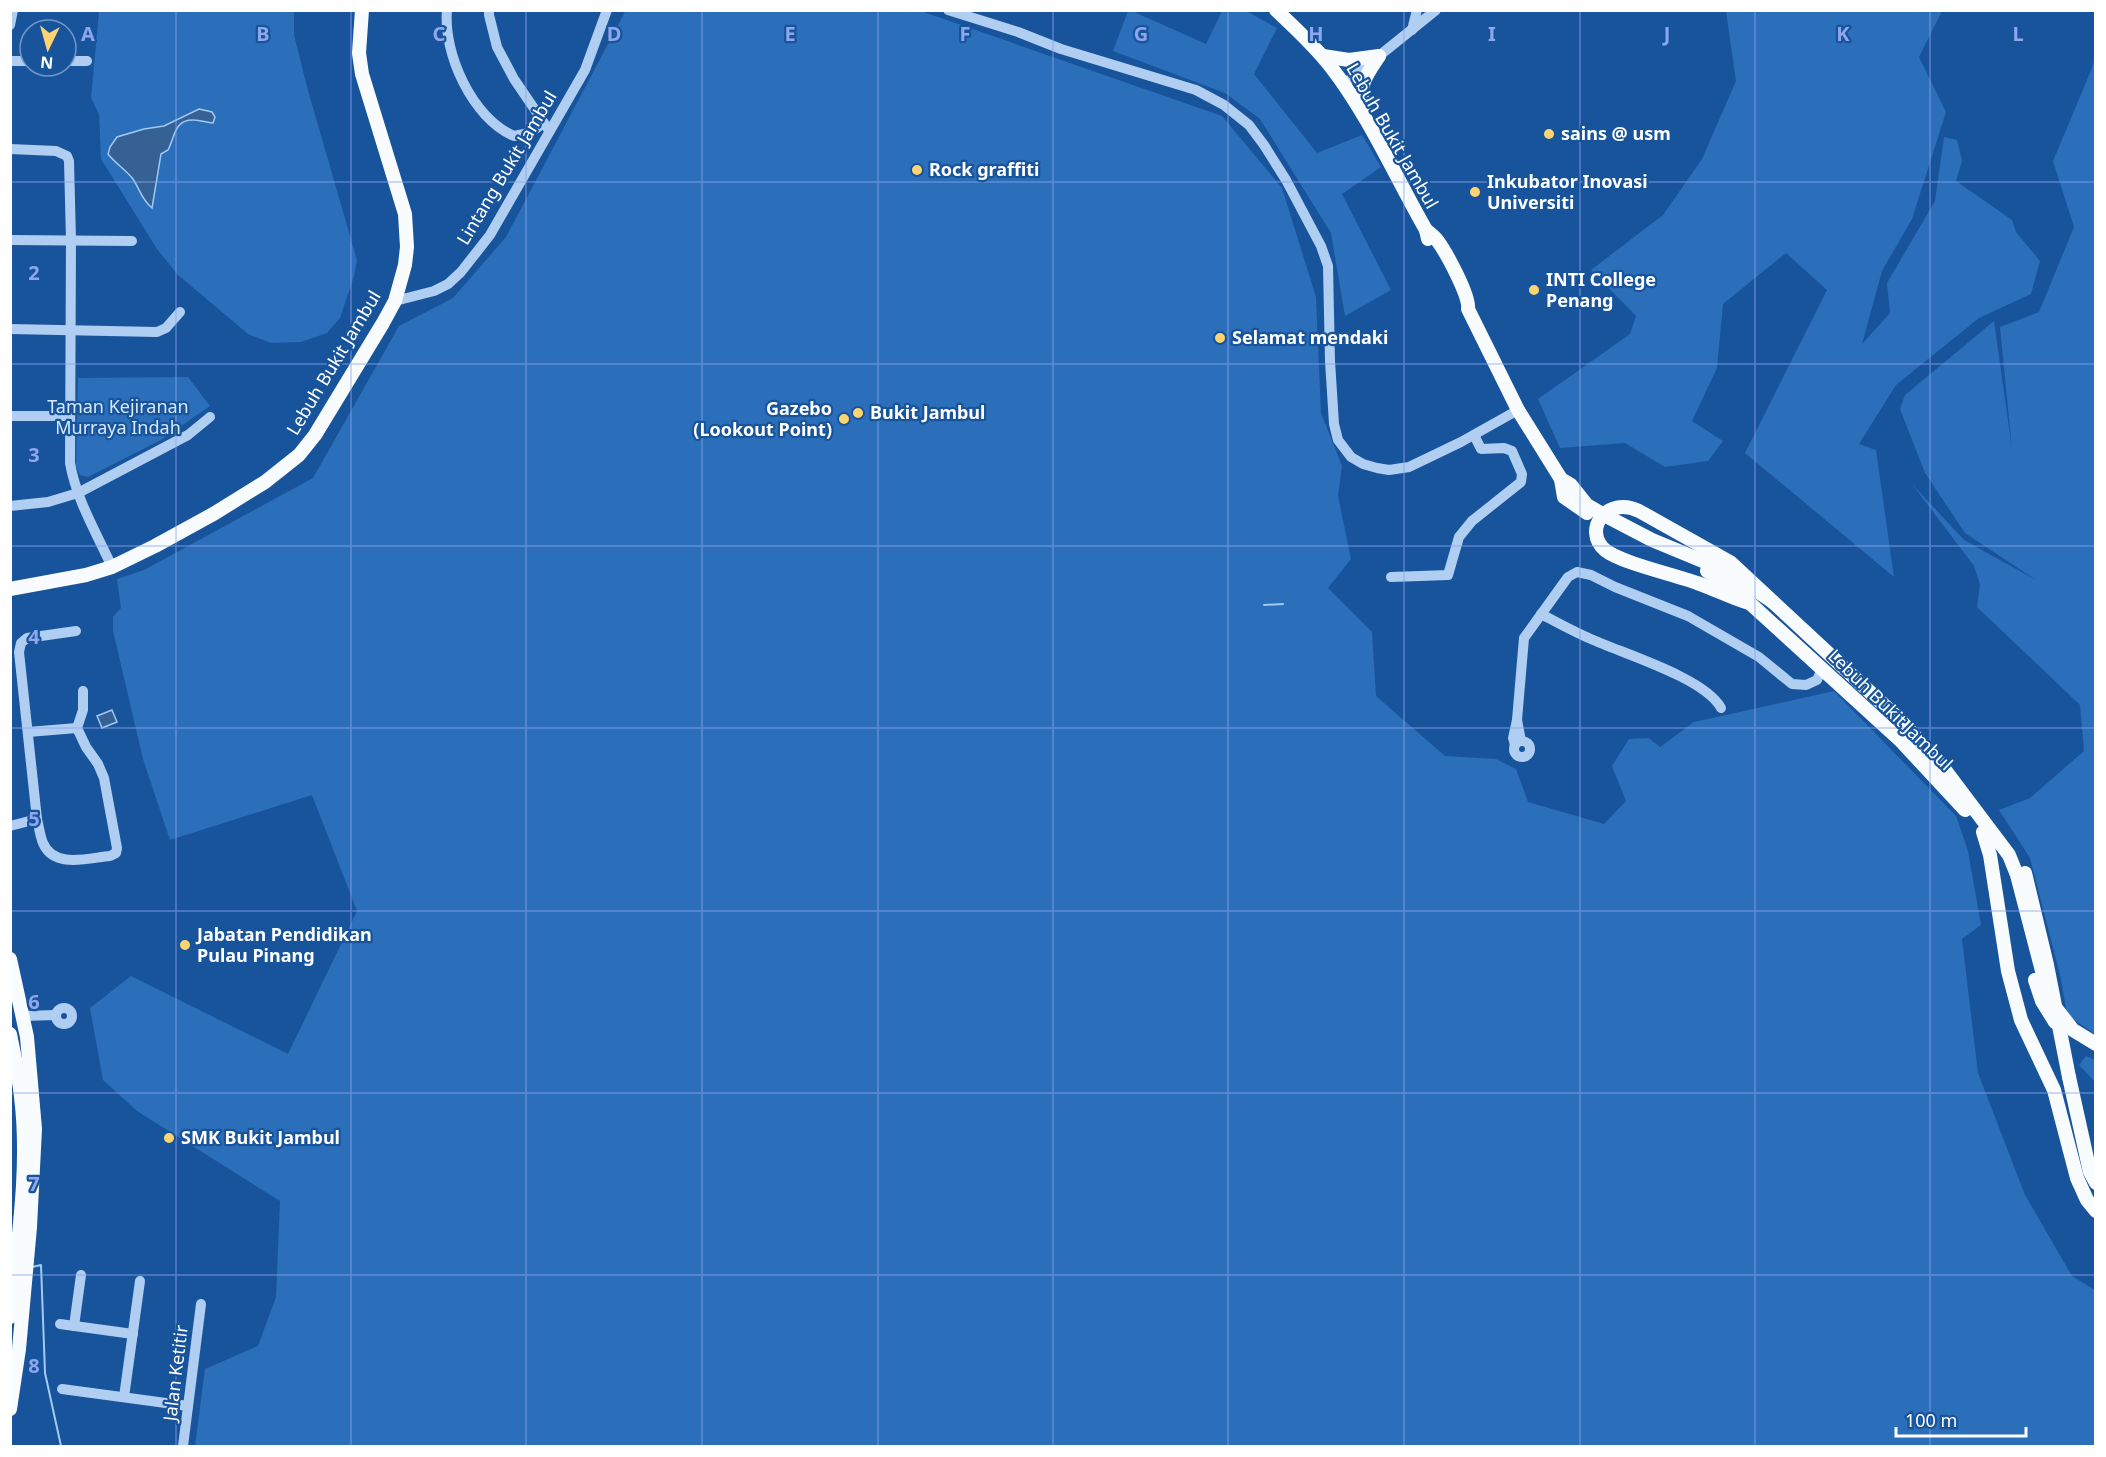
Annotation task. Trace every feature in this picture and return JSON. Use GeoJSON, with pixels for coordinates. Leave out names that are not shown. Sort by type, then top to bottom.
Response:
{"type":"FeatureCollection","features":[{"type":"Feature","properties":{"kind":"main road","name":"Lebuh Bukit Jambul"},"geometry":{"type":"LineString","coordinates":[[10,589],[86,575],[112,567],[215,513],[265,482],[299,455],[315,435],[371,344],[395,301],[405,265],[407,247],[405,214],[362,75],[359,53],[362,10]]}},
{"type":"Feature","properties":{"kind":"main road","name":"Lebuh Bukit Jambul"},"geometry":{"type":"LineString","coordinates":[[1276,10],[1323,56],[1366,120],[1426,230],[1436,238],[1518,410],[1561,479],[1564,497],[1598,520],[1708,571],[1731,586],[1900,740],[1961,804],[1997,853],[2010,878],[2042,1002],[2071,1039],[2096,1053]]}},
{"type":"Feature","properties":{"kind":"main road"},"geometry":{"type":"LineString","coordinates":[[1323,56],[1349,60],[1378,56]]}},
{"type":"Feature","properties":{"kind":"main road"},"geometry":{"type":"LineString","coordinates":[[1366,120],[1361,91],[1366,74],[1378,56]]}},
{"type":"Feature","properties":{"kind":"main road","name":"Lebuh Bukit Jambul"},"geometry":{"type":"LineString","coordinates":[[1561,479],[1571,485],[1587,505],[1652,540],[1727,571],[1773,602],[1899,719],[1939,762],[2008,855],[2017,875],[2050,999],[2073,1030],[2096,1044]]}},
{"type":"Feature","properties":{"kind":"main road"},"geometry":{"type":"LineString","coordinates":[[1749,603],[1606,551],[1597,537],[1598,525],[1604,513],[1608,509],[1630,506],[1730,562],[1773,602]]}},
{"type":"Feature","properties":{"kind":"main road"},"geometry":{"type":"LineString","coordinates":[[1939,762],[1990,814],[2006,836],[2025,873],[2047,965],[2090,1172],[2096,1183]]}},
{"type":"Feature","properties":{"kind":"main road"},"geometry":{"type":"LineString","coordinates":[[1983,832],[1990,855],[2008,971],[2020,1020],[2054,1090],[2077,1178],[2087,1200],[2096,1211]]}},
{"type":"Feature","properties":{"kind":"main road"},"geometry":{"type":"LineString","coordinates":[[10,959],[23,1016],[32,1074],[35,1129],[35,1167],[19,1283],[19,1349],[10,1408]]}},
{"type":"Feature","properties":{"kind":"main road"},"geometry":{"type":"LineString","coordinates":[[10,1034],[22,1098],[22,1256]]}},
{"type":"Feature","properties":{"kind":"main road"},"geometry":{"type":"LineString","coordinates":[[10,1317],[19,1283]]}},
{"type":"Feature","properties":{"kind":"street"},"geometry":{"type":"LineString","coordinates":[[10,25],[13,10]]}},
{"type":"Feature","properties":{"kind":"street"},"geometry":{"type":"LineString","coordinates":[[447,10],[446,24],[453,62],[465,87],[477,104],[494,122],[514,136],[547,127],[514,80],[497,47],[489,10]]}},
{"type":"Feature","properties":{"kind":"street","name":"Lintang Bukit Jambul"},"geometry":{"type":"LineString","coordinates":[[395,301],[434,291],[461,272],[490,235],[547,127],[585,70],[607,10]]}},
{"type":"Feature","properties":{"kind":"street"},"geometry":{"type":"LineString","coordinates":[[948,10],[1018,32],[1061,49],[1196,90],[1224,105],[1248,126],[1264,145],[1286,180],[1328,266],[1334,424],[1338,440],[1351,458],[1363,464],[1389,470],[1409,467],[1518,410]]}},
{"type":"Feature","properties":{"kind":"street"},"geometry":{"type":"LineString","coordinates":[[1412,31],[1417,10]]}},
{"type":"Feature","properties":{"kind":"street"},"geometry":{"type":"LineString","coordinates":[[1343,85],[1433,12]]}},
{"type":"Feature","properties":{"kind":"street"},"geometry":{"type":"LineString","coordinates":[[78,61],[87,61]]}},
{"type":"Feature","properties":{"kind":"street"},"geometry":{"type":"LineString","coordinates":[[10,149],[56,151],[67,156],[71,194],[70,463],[78,493],[112,567]]}},
{"type":"Feature","properties":{"kind":"street"},"geometry":{"type":"LineString","coordinates":[[10,240],[132,241]]}},
{"type":"Feature","properties":{"kind":"street"},"geometry":{"type":"LineString","coordinates":[[10,329],[157,332],[166,328],[180,312]]}},
{"type":"Feature","properties":{"kind":"street"},"geometry":{"type":"LineString","coordinates":[[10,416],[69,416]]}},
{"type":"Feature","properties":{"kind":"street"},"geometry":{"type":"LineString","coordinates":[[10,506],[48,502],[78,493],[188,435],[210,417]]}},
{"type":"Feature","properties":{"kind":"street"},"geometry":{"type":"LineString","coordinates":[[1391,577],[1448,575],[1459,537],[1472,521],[1521,482],[1522,474],[1512,451],[1504,448],[1481,449],[1474,435]]}},
{"type":"Feature","properties":{"kind":"street"},"geometry":{"type":"LineString","coordinates":[[1518,743],[1514,738],[1524,638],[1568,577],[1577,572],[1591,575],[1688,616],[1759,657],[1792,684],[1806,685],[1816,680],[1822,669]]}},
{"type":"Feature","properties":{"kind":"street"},"geometry":{"type":"LineString","coordinates":[[1541,615],[1590,639],[1673,672],[1717,699],[1722,708]]}},
{"type":"Feature","properties":{"kind":"street"},"geometry":{"type":"LineString","coordinates":[[75,631],[27,638],[21,643],[18,652],[37,819],[44,845],[55,857],[63,860],[110,856],[116,852],[117,848],[104,778],[77,728],[83,710],[83,691]]}},
{"type":"Feature","properties":{"kind":"street"},"geometry":{"type":"LineString","coordinates":[[28,732],[77,728]]}},
{"type":"Feature","properties":{"kind":"street"},"geometry":{"type":"LineString","coordinates":[[10,820],[37,819]]}},
{"type":"Feature","properties":{"kind":"street"},"geometry":{"type":"LineString","coordinates":[[10,826],[37,819]]}},
{"type":"Feature","properties":{"kind":"street"},"geometry":{"type":"LineString","coordinates":[[23,1016],[56,1015]]}},
{"type":"Feature","properties":{"kind":"street"},"geometry":{"type":"LineString","coordinates":[[74,1326],[81,1275]]}},
{"type":"Feature","properties":{"kind":"street"},"geometry":{"type":"LineString","coordinates":[[124,1397],[140,1281]]}},
{"type":"Feature","properties":{"kind":"street","name":"Jalan Ketitir"},"geometry":{"type":"LineString","coordinates":[[183,1446],[201,1304]]}},
{"type":"Feature","properties":{"kind":"street"},"geometry":{"type":"LineString","coordinates":[[60,1324],[133,1334]]}},
{"type":"Feature","properties":{"kind":"street"},"geometry":{"type":"LineString","coordinates":[[62,1389],[188,1406]]}},
{"type":"Feature","properties":{"kind":"green space"},"geometry":{"type":"Polygon","coordinates":[[[626,10],[921,11],[1222,116],[1282,188],[1316,297],[1321,413],[1342,466],[1338,496],[1351,559],[1328,588],[1372,632],[1376,696],[1445,756],[1496,759],[1516,769],[1528,802],[1604,824],[1626,801],[1612,766],[1629,739],[1649,738],[1660,747],[1694,722],[1834,691],[1956,816],[1968,851],[1981,925],[1962,939],[1978,1073],[2025,1195],[2072,1276],[2095,1290],[2095,1446],[195,1446],[205,1369],[258,1346],[276,1297],[280,1201],[137,1111],[103,1080],[90,1008],[131,976],[288,1054],[357,911],[312,795],[170,840],[143,759],[113,631],[113,617],[121,608],[117,579],[144,570],[313,478],[399,326],[453,298],[506,237],[626,10]]]}},
{"type":"Feature","properties":{"kind":"green space"},"geometry":{"type":"Polygon","coordinates":[[[99,11],[294,11],[294,35],[307,87],[357,260],[340,318],[327,333],[301,342],[271,343],[248,334],[178,275],[157,249],[101,159],[99,114],[91,98],[99,11]]]}},
{"type":"Feature","properties":{"kind":"green space"},"geometry":{"type":"Polygon","coordinates":[[[1128,11],[1206,44],[1222,11],[1246,11],[1277,28],[1254,74],[1317,153],[1362,135],[1381,167],[1342,194],[1391,290],[1345,316],[1331,233],[1260,119],[1225,93],[1113,51],[1128,11]]]}},
{"type":"Feature","properties":{"kind":"green space"},"geometry":{"type":"Polygon","coordinates":[[[1726,11],[1942,11],[1919,57],[1946,112],[1912,219],[1882,271],[1862,344],[1890,313],[1887,283],[1935,201],[1944,137],[1957,140],[1962,161],[1956,181],[2012,220],[2016,232],[2040,261],[2031,294],[1979,318],[1896,385],[1859,444],[1876,450],[1894,577],[1745,453],[1827,290],[1786,253],[1723,304],[1717,368],[1692,421],[1723,441],[1708,461],[1665,467],[1625,443],[1560,448],[1538,399],[1630,334],[1636,316],[1591,270],[1663,215],[1702,159],[1736,81],[1726,11]]]}},
{"type":"Feature","properties":{"kind":"green space"},"geometry":{"type":"Polygon","coordinates":[[[2095,55],[2095,1034],[2067,1015],[2061,979],[2030,858],[1999,810],[2030,798],[2084,751],[2080,705],[1977,607],[1980,584],[1974,566],[1912,484],[1964,540],[2036,580],[1965,533],[1925,473],[1900,409],[1905,395],[1994,321],[2012,449],[2000,327],[2039,312],[2074,227],[2053,161],[2092,68],[2095,55]]]}},
{"type":"Feature","properties":{"kind":"green space","name":"Taman Kejiranan Murraya Indah"},"geometry":{"type":"Polygon","coordinates":[[[188,377],[210,406],[161,440],[88,477],[80,475],[76,466],[78,378],[188,377]]]}},
{"type":"Feature","properties":{"kind":"green space"},"geometry":{"type":"Polygon","coordinates":[[[2086,1056],[2095,1060],[2095,1082],[2079,1065],[2086,1056]]]}},
{"type":"Feature","properties":{"kind":"shaded area"},"geometry":{"type":"Polygon","coordinates":[[[199,109],[212,112],[215,117],[213,123],[187,120],[182,122],[176,130],[168,150],[161,154],[152,208],[143,198],[133,179],[108,154],[110,147],[117,137],[164,126],[199,109]]]}},
{"type":"Feature","properties":{"kind":"shaded area"},"geometry":{"type":"Polygon","coordinates":[[[112,710],[117,722],[102,728],[97,716],[112,710]]]}},
{"type":"Feature","properties":{"kind":"waterway"},"geometry":{"type":"LineString","coordinates":[[1264,605],[1283,604]]}},
{"type":"Feature","properties":{"kind":"waterway"},"geometry":{"type":"LineString","coordinates":[[32,1267],[41,1265],[45,1373],[61,1446]]}},
{"type":"Feature","properties":{"kind":"place","name":"sains @ usm"},"geometry":{"type":"Point","coordinates":[1549,134]}},
{"type":"Feature","properties":{"kind":"place","name":"Rock graffiti"},"geometry":{"type":"Point","coordinates":[917,170]}},
{"type":"Feature","properties":{"kind":"place","name":"Inkubator Inovasi Universiti"},"geometry":{"type":"Point","coordinates":[1475,192]}},
{"type":"Feature","properties":{"kind":"place","name":"INTI College Penang"},"geometry":{"type":"Point","coordinates":[1534,290]}},
{"type":"Feature","properties":{"kind":"place","name":"Selamat mendaki"},"geometry":{"type":"Point","coordinates":[1220,338]}},
{"type":"Feature","properties":{"kind":"place","name":"Bukit Jambul"},"geometry":{"type":"Point","coordinates":[858,413]}},
{"type":"Feature","properties":{"kind":"place","name":"Gazebo (Lookout Point)"},"geometry":{"type":"Point","coordinates":[844,419]}},
{"type":"Feature","properties":{"kind":"place","name":"Jabatan Pendidikan Pulau Pinang"},"geometry":{"type":"Point","coordinates":[185,945]}},
{"type":"Feature","properties":{"kind":"place","name":"SMK Bukit Jambul"},"geometry":{"type":"Point","coordinates":[169,1138]}}]}
